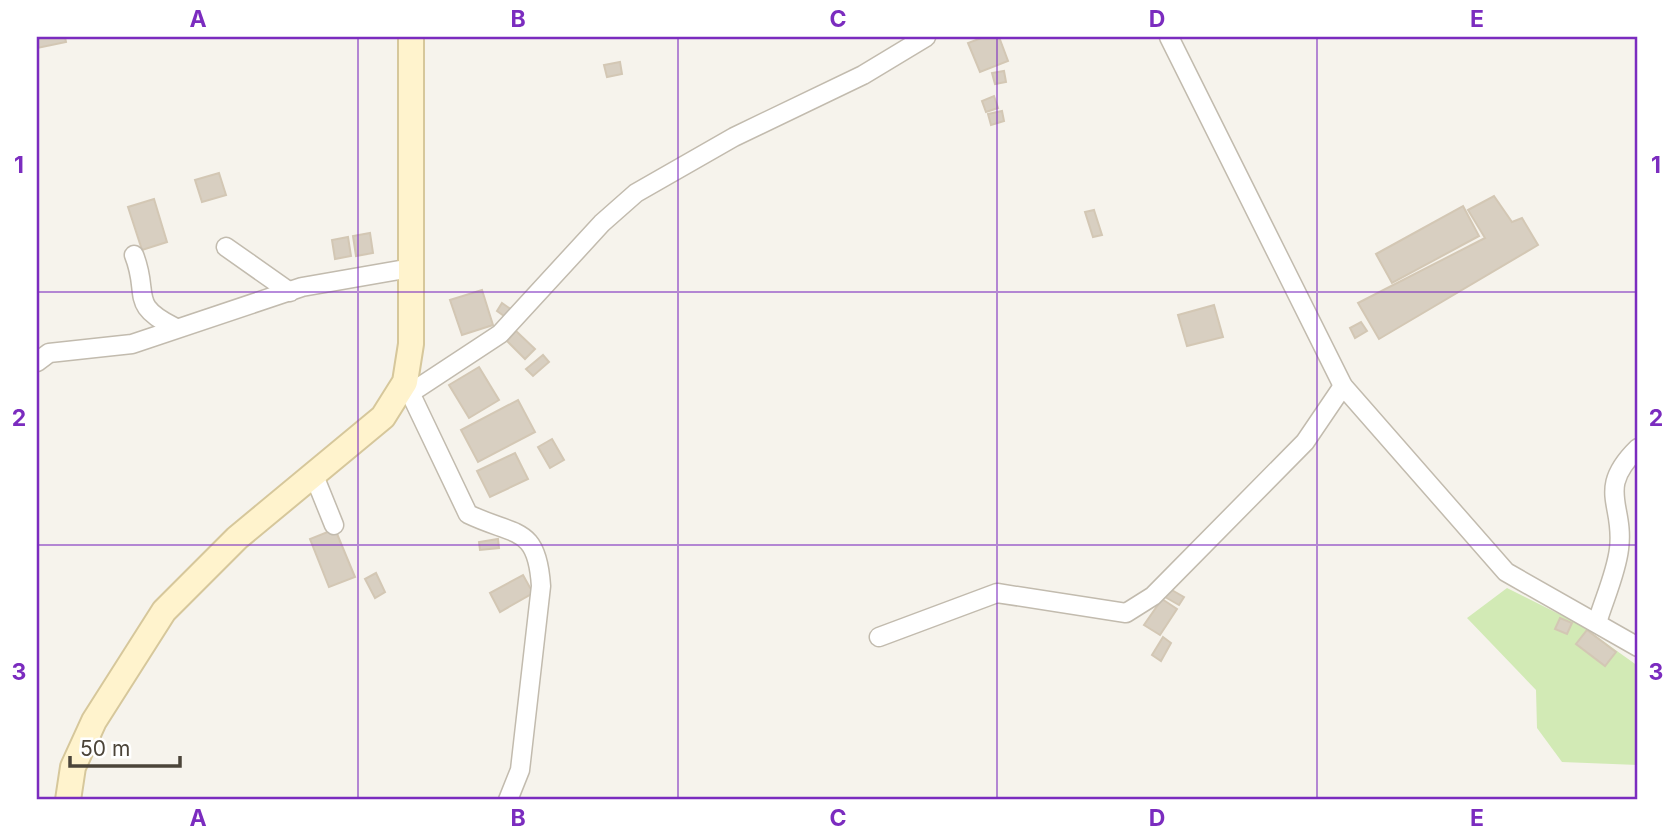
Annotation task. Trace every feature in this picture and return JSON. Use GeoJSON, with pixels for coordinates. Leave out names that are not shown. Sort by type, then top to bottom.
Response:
{"type":"FeatureCollection","features":[{"type":"Feature","properties":{"kind":"street"},"geometry":{"type":"LineString","coordinates":[[68,800],[73,767],[94,721],[164,611],[237,538],[383,416],[406,386],[411,344],[411,37]]}},
{"type":"Feature","properties":{"kind":"street"},"geometry":{"type":"LineString","coordinates":[[406,386],[418,388],[500,334],[602,223],[636,193],[734,137],[863,75],[926,37]]}},
{"type":"Feature","properties":{"kind":"street"},"geometry":{"type":"LineString","coordinates":[[1169,37],[1343,386],[1506,572],[1638,647]]}},
{"type":"Feature","properties":{"kind":"street"},"geometry":{"type":"LineString","coordinates":[[226,247],[290,292]]}},
{"type":"Feature","properties":{"kind":"street"},"geometry":{"type":"LineString","coordinates":[[134,255],[140,271],[142,302],[151,316],[174,327]]}},
{"type":"Feature","properties":{"kind":"street"},"geometry":{"type":"LineString","coordinates":[[37,362],[49,353],[132,344],[174,327],[336,280],[411,268]]}},
{"type":"Feature","properties":{"kind":"street"},"geometry":{"type":"LineString","coordinates":[[406,386],[468,514],[526,537],[539,556],[541,586],[520,770],[508,800]]}},
{"type":"Feature","properties":{"kind":"street"},"geometry":{"type":"LineString","coordinates":[[879,637],[997,593],[1126,613],[1153,596],[1305,442],[1343,386]]}},
{"type":"Feature","properties":{"kind":"street"},"geometry":{"type":"LineString","coordinates":[[1597,623],[1619,552],[1613,487],[1619,473],[1638,448]]}},
{"type":"Feature","properties":{"kind":"street"},"geometry":{"type":"LineString","coordinates":[[313,473],[334,525]]}},
{"type":"Feature","properties":{"kind":"green space"},"geometry":{"type":"Polygon","coordinates":[[[1507,588],[1579,624],[1638,666],[1638,765],[1562,762],[1537,728],[1536,690],[1467,618],[1507,588]]]}},
{"type":"Feature","properties":{"kind":"building"},"geometry":{"type":"Polygon","coordinates":[[[37,37],[65,37],[66,42],[37,48],[37,37]]]}},
{"type":"Feature","properties":{"kind":"building"},"geometry":{"type":"Polygon","coordinates":[[[984,37],[999,37],[1008,61],[980,72],[968,43],[984,37]]]}},
{"type":"Feature","properties":{"kind":"building"},"geometry":{"type":"Polygon","coordinates":[[[620,62],[622,74],[607,77],[604,65],[620,62]]]}},
{"type":"Feature","properties":{"kind":"building"},"geometry":{"type":"Polygon","coordinates":[[[1004,71],[1006,82],[995,84],[992,73],[1004,71]]]}},
{"type":"Feature","properties":{"kind":"building"},"geometry":{"type":"Polygon","coordinates":[[[994,96],[998,108],[986,112],[982,101],[994,96]]]}},
{"type":"Feature","properties":{"kind":"building"},"geometry":{"type":"Polygon","coordinates":[[[1002,111],[1004,121],[991,125],[988,114],[1002,111]]]}},
{"type":"Feature","properties":{"kind":"building"},"geometry":{"type":"Polygon","coordinates":[[[219,173],[226,195],[202,202],[195,180],[219,173]]]}},
{"type":"Feature","properties":{"kind":"building"},"geometry":{"type":"Polygon","coordinates":[[[1494,196],[1512,222],[1522,218],[1538,245],[1379,339],[1358,303],[1485,238],[1468,210],[1494,196]]]}},
{"type":"Feature","properties":{"kind":"building"},"geometry":{"type":"Polygon","coordinates":[[[154,199],[167,242],[142,250],[128,207],[154,199]]]}},
{"type":"Feature","properties":{"kind":"building"},"geometry":{"type":"Polygon","coordinates":[[[1463,206],[1479,236],[1392,283],[1376,254],[1463,206]]]}},
{"type":"Feature","properties":{"kind":"building"},"geometry":{"type":"Polygon","coordinates":[[[1094,210],[1102,235],[1093,237],[1085,212],[1094,210]]]}},
{"type":"Feature","properties":{"kind":"building"},"geometry":{"type":"Polygon","coordinates":[[[370,233],[373,253],[356,256],[353,236],[370,233]]]}},
{"type":"Feature","properties":{"kind":"building"},"geometry":{"type":"Polygon","coordinates":[[[348,237],[351,256],[335,259],[332,240],[348,237]]]}},
{"type":"Feature","properties":{"kind":"building"},"geometry":{"type":"Polygon","coordinates":[[[482,290],[493,325],[462,335],[450,300],[482,290]]]}},
{"type":"Feature","properties":{"kind":"building"},"geometry":{"type":"Polygon","coordinates":[[[502,303],[512,310],[507,318],[497,311],[502,303]]]}},
{"type":"Feature","properties":{"kind":"building"},"geometry":{"type":"Polygon","coordinates":[[[1214,305],[1223,337],[1187,346],[1178,315],[1214,305]]]}},
{"type":"Feature","properties":{"kind":"building"},"geometry":{"type":"Polygon","coordinates":[[[1361,322],[1367,331],[1355,338],[1350,328],[1361,322]]]}},
{"type":"Feature","properties":{"kind":"building"},"geometry":{"type":"Polygon","coordinates":[[[516,331],[535,349],[525,359],[507,341],[516,331]]]}},
{"type":"Feature","properties":{"kind":"building"},"geometry":{"type":"Polygon","coordinates":[[[543,355],[549,362],[533,376],[526,369],[543,355]]]}},
{"type":"Feature","properties":{"kind":"building"},"geometry":{"type":"Polygon","coordinates":[[[479,367],[499,400],[469,418],[449,385],[479,367]]]}},
{"type":"Feature","properties":{"kind":"building"},"geometry":{"type":"Polygon","coordinates":[[[518,400],[535,432],[478,462],[461,430],[518,400]]]}},
{"type":"Feature","properties":{"kind":"building"},"geometry":{"type":"Polygon","coordinates":[[[552,439],[564,460],[550,468],[538,447],[552,439]]]}},
{"type":"Feature","properties":{"kind":"building"},"geometry":{"type":"Polygon","coordinates":[[[515,453],[528,479],[490,497],[477,471],[515,453]]]}},
{"type":"Feature","properties":{"kind":"building"},"geometry":{"type":"Polygon","coordinates":[[[335,529],[355,577],[329,587],[310,539],[335,529]]]}},
{"type":"Feature","properties":{"kind":"building"},"geometry":{"type":"Polygon","coordinates":[[[498,539],[499,548],[480,550],[479,542],[498,539]]]}},
{"type":"Feature","properties":{"kind":"building"},"geometry":{"type":"Polygon","coordinates":[[[376,573],[385,592],[375,598],[365,579],[376,573]]]}},
{"type":"Feature","properties":{"kind":"building"},"geometry":{"type":"Polygon","coordinates":[[[523,575],[533,593],[500,612],[490,593],[523,575]]]}},
{"type":"Feature","properties":{"kind":"building"},"geometry":{"type":"Polygon","coordinates":[[[1170,589],[1184,597],[1179,605],[1165,597],[1170,589]]]}},
{"type":"Feature","properties":{"kind":"building"},"geometry":{"type":"Polygon","coordinates":[[[1162,599],[1177,609],[1160,635],[1144,625],[1162,599]]]}},
{"type":"Feature","properties":{"kind":"building"},"geometry":{"type":"Polygon","coordinates":[[[1560,618],[1572,623],[1567,634],[1555,629],[1560,618]]]}},
{"type":"Feature","properties":{"kind":"building"},"geometry":{"type":"Polygon","coordinates":[[[1587,630],[1616,652],[1605,666],[1576,644],[1587,630]]]}},
{"type":"Feature","properties":{"kind":"building"},"geometry":{"type":"Polygon","coordinates":[[[1163,637],[1171,643],[1161,661],[1152,655],[1163,637]]]}}]}
